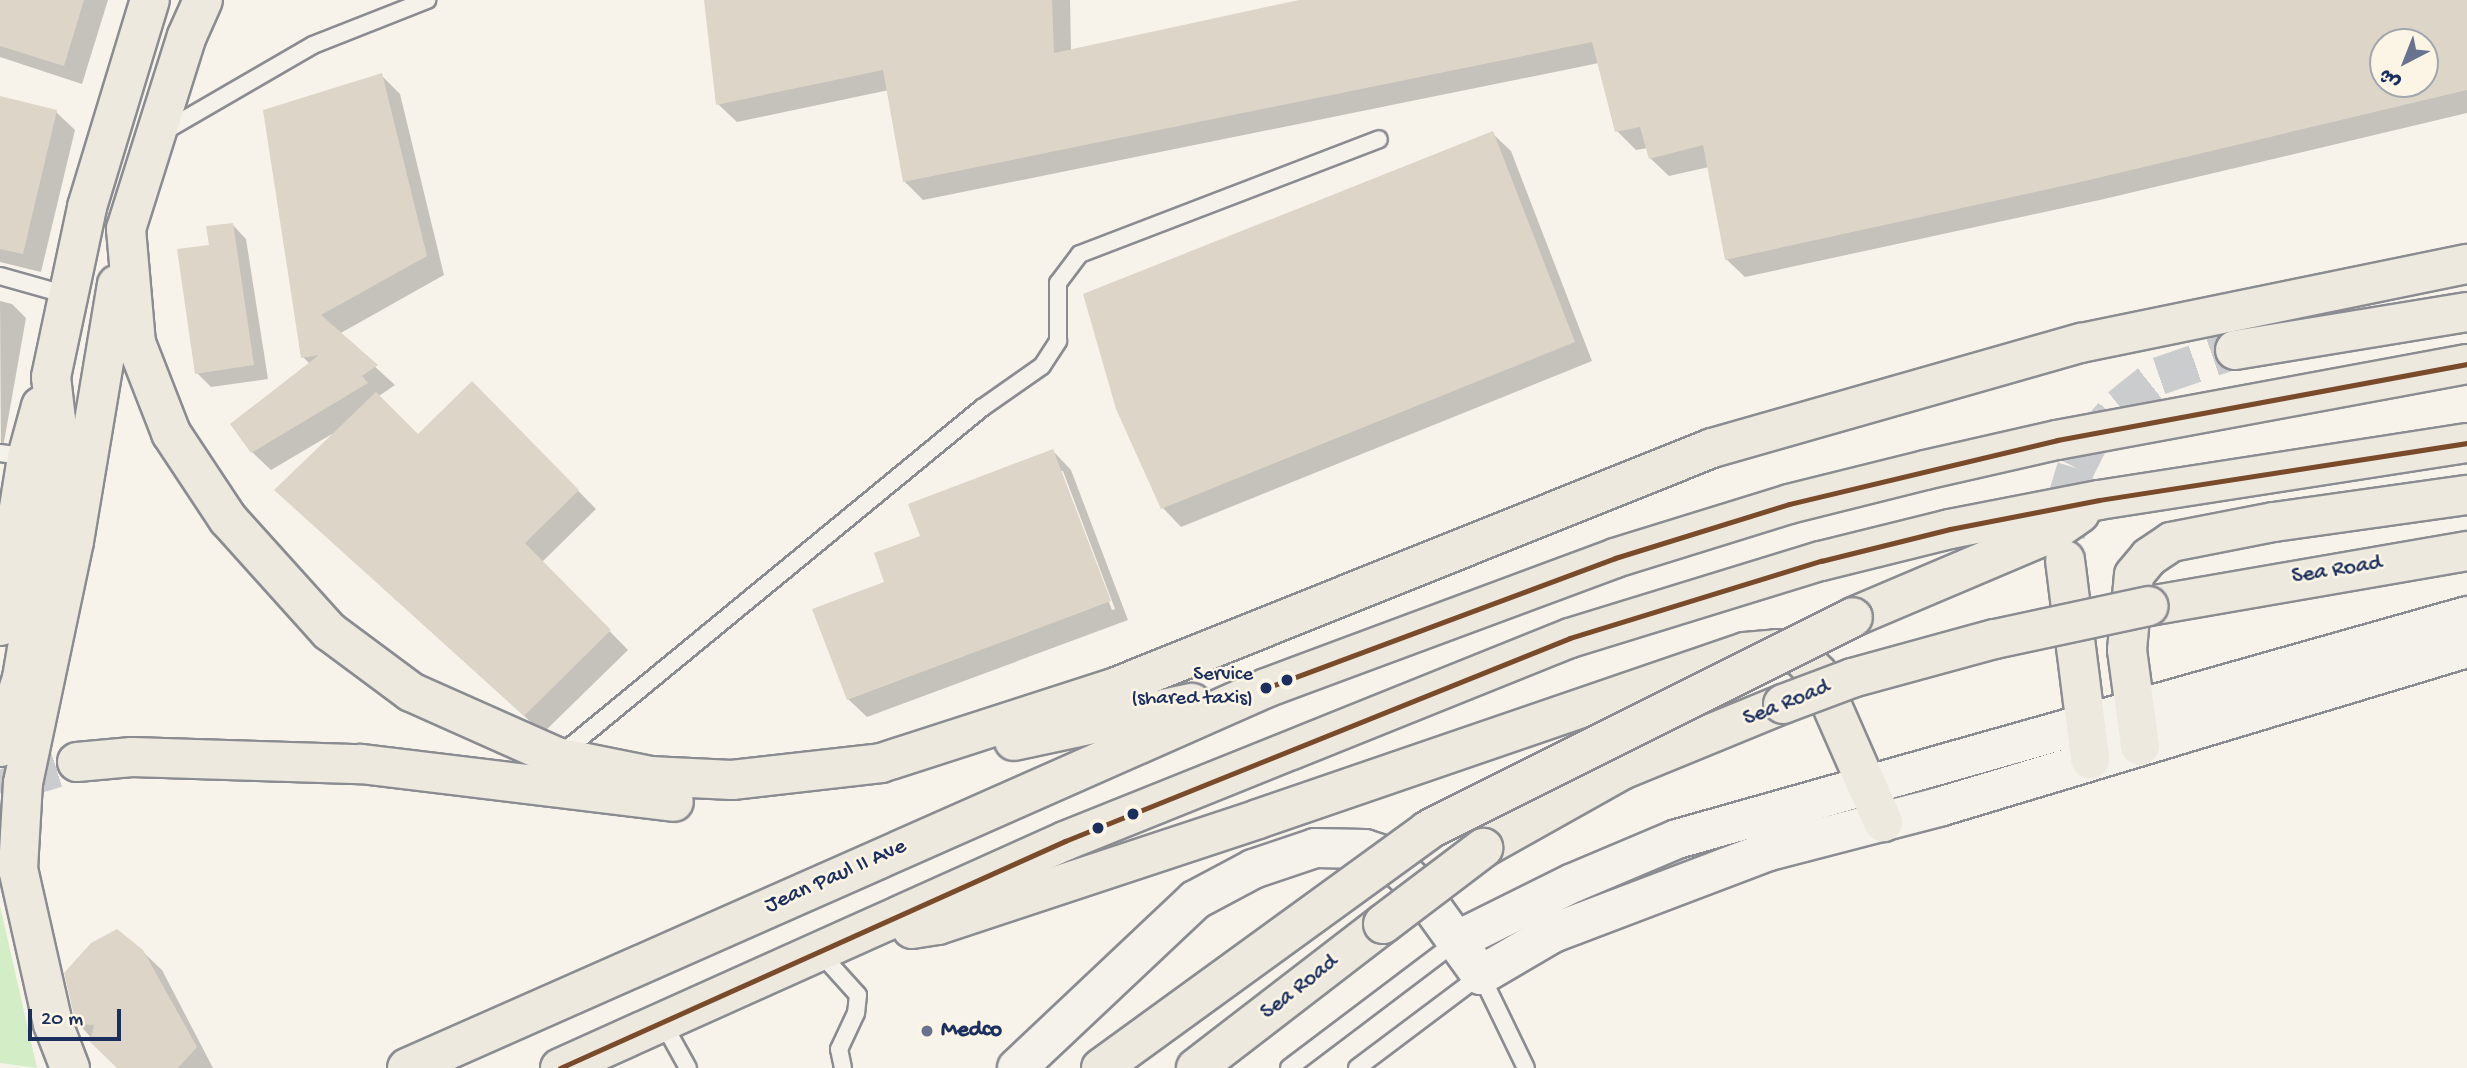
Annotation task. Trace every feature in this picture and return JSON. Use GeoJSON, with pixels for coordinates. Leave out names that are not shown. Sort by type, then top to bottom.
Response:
{"type":"FeatureCollection","features":[{"type":"Feature","properties":{"kind":"highway"},"geometry":{"type":"LineString","coordinates":[[0,747],[22,678],[45,542],[54,462],[51,377],[67,295],[87,206],[149,0]]}},
{"type":"Feature","properties":{"kind":"highway"},"geometry":{"type":"LineString","coordinates":[[0,850],[23,783],[74,541],[126,229],[203,0]]}},
{"type":"Feature","properties":{"kind":"highway"},"geometry":{"type":"LineString","coordinates":[[126,229],[136,343],[171,433],[228,520],[329,631],[411,692],[557,757],[650,776],[732,780],[881,764],[1066,732],[1266,688],[1615,558],[1789,504],[2057,440],[2467,364]]}},
{"type":"Feature","properties":{"kind":"highway"},"geometry":{"type":"LineString","coordinates":[[77,762],[132,757],[362,764],[657,803],[737,800],[881,764],[1116,687],[1712,448],[2081,343],[2467,264]]}},
{"type":"Feature","properties":{"kind":"highway"},"geometry":{"type":"LineString","coordinates":[[2235,350],[2467,312]]}},
{"type":"Feature","properties":{"kind":"highway"},"geometry":{"type":"LineString","coordinates":[[0,626],[18,538],[14,455],[51,377]]}},
{"type":"Feature","properties":{"kind":"highway"},"geometry":{"type":"LineString","coordinates":[[560,1068],[1225,773],[1570,638],[1821,561],[2099,500],[2467,443]]}},
{"type":"Feature","properties":{"kind":"highway"},"geometry":{"type":"LineString","coordinates":[[2137,728],[2127,650],[2134,575],[2149,557],[2171,542],[2274,522],[2467,495]]}},
{"type":"Feature","properties":{"kind":"highway"},"geometry":{"type":"LineString","coordinates":[[1101,1068],[1428,830],[1853,617],[2053,532],[2099,500]]}},
{"type":"Feature","properties":{"kind":"highway","name":"Sea Road"},"geometry":{"type":"LineString","coordinates":[[1196,1068],[1483,848],[1622,771],[1783,704],[1852,678],[1995,639],[2281,580],[2467,551]]}},
{"type":"Feature","properties":{"kind":"highway"},"geometry":{"type":"LineString","coordinates":[[2065,560],[2084,723],[2091,759]]}},
{"type":"Feature","properties":{"kind":"highway"},"geometry":{"type":"LineString","coordinates":[[868,930],[939,925],[1745,652],[1777,649],[1800,656],[1818,674],[1883,822]]}},
{"type":"Feature","properties":{"kind":"highway","name":"Jean Paul II Ave"},"geometry":{"type":"LineString","coordinates":[[407,1068],[1266,688]]}},
{"type":"Feature","properties":{"kind":"highway"},"geometry":{"type":"LineString","coordinates":[[23,783],[18,869],[53,1024],[70,1068]]}},
{"type":"Feature","properties":{"kind":"street"},"geometry":{"type":"LineString","coordinates":[[1017,1068],[1195,900],[1253,869],[1315,848],[1365,849],[1386,856],[1416,885],[1481,975],[1553,933],[1680,881],[1769,851],[1883,822],[2091,759],[2137,728],[2467,616]]}},
{"type":"Feature","properties":{"kind":"street"},"geometry":{"type":"LineString","coordinates":[[1458,940],[1677,839],[1866,783],[2084,723],[2137,728],[2467,648]]}},
{"type":"Feature","properties":{"kind":"lane"},"geometry":{"type":"LineString","coordinates":[[155,137],[313,45],[427,0]]}},
{"type":"Feature","properties":{"kind":"lane"},"geometry":{"type":"LineString","coordinates":[[557,757],[982,408],[1042,366],[1058,341],[1058,283],[1080,254],[1379,139]]}},
{"type":"Feature","properties":{"kind":"lane"},"geometry":{"type":"LineString","coordinates":[[0,276],[67,295]]}},
{"type":"Feature","properties":{"kind":"lane"},"geometry":{"type":"LineString","coordinates":[[1289,1068],[1458,940]]}},
{"type":"Feature","properties":{"kind":"lane"},"geometry":{"type":"LineString","coordinates":[[821,954],[858,995],[856,1013],[839,1049],[843,1068]]}},
{"type":"Feature","properties":{"kind":"lane"},"geometry":{"type":"LineString","coordinates":[[1357,1068],[1481,975],[1526,1068]]}},
{"type":"Feature","properties":{"kind":"lane"},"geometry":{"type":"LineString","coordinates":[[663,1023],[688,1068]]}},
{"type":"Feature","properties":{"kind":"green space"},"geometry":{"type":"Polygon","coordinates":[[[0,906],[37,1068],[0,1063],[0,906]]]}},
{"type":"Feature","properties":{"kind":"building"},"geometry":{"type":"Polygon","coordinates":[[[0,0],[84,0],[64,66],[0,46],[0,0]]]}},
{"type":"Feature","properties":{"kind":"building"},"geometry":{"type":"Polygon","coordinates":[[[704,0],[1052,0],[1054,53],[1299,0],[2467,0],[2467,90],[2439,97],[2439,28],[2369,28],[2369,98],[2433,98],[2085,181],[1725,260],[1703,145],[1649,159],[1640,127],[1615,132],[1592,42],[903,182],[883,70],[716,105],[704,0]]]}},
{"type":"Feature","properties":{"kind":"building"},"geometry":{"type":"Polygon","coordinates":[[[382,73],[427,256],[321,315],[378,365],[362,376],[368,383],[251,453],[230,424],[319,355],[301,358],[263,110],[382,73]]]}},
{"type":"Feature","properties":{"kind":"building"},"geometry":{"type":"Polygon","coordinates":[[[0,96],[57,110],[23,254],[0,249],[0,96]]]}},
{"type":"Feature","properties":{"kind":"building"},"geometry":{"type":"Polygon","coordinates":[[[1493,131],[1575,342],[1161,509],[1116,409],[1083,294],[1493,131]]]}},
{"type":"Feature","properties":{"kind":"building"},"geometry":{"type":"Polygon","coordinates":[[[233,223],[254,365],[195,374],[177,249],[209,245],[206,226],[233,223]]]}},
{"type":"Feature","properties":{"kind":"building"},"geometry":{"type":"Polygon","coordinates":[[[472,381],[579,490],[525,543],[611,630],[524,716],[274,490],[376,392],[418,434],[472,381]]]}},
{"type":"Feature","properties":{"kind":"building"},"geometry":{"type":"Polygon","coordinates":[[[1053,449],[1111,601],[847,700],[812,609],[884,582],[874,553],[920,536],[908,504],[1053,449]]]}},
{"type":"Feature","properties":{"kind":"building"},"geometry":{"type":"Polygon","coordinates":[[[117,929],[143,950],[197,1047],[178,1068],[117,1068],[90,1042],[94,1025],[76,1024],[64,973],[91,943],[117,929]]]}},
{"type":"Feature","properties":{"kind":"tunnel"},"geometry":{"type":"LineString","coordinates":[[2066,538],[2068,494],[2076,468],[2088,444],[2120,407],[2159,376],[2235,350]]}},
{"type":"Feature","properties":{"kind":"tunnel"},"geometry":{"type":"LineString","coordinates":[[0,792],[20,780],[77,762]]}},
{"type":"Feature","properties":{"kind":"transit line"},"geometry":{"type":"LineString","coordinates":[[1266,688],[1615,558],[1789,504],[2057,440],[2467,364]]}},
{"type":"Feature","properties":{"kind":"transit line"},"geometry":{"type":"LineString","coordinates":[[560,1068],[1065,841],[1570,638],[1821,561],[1950,529],[2099,500],[2467,443]]}},
{"type":"Feature","properties":{"kind":"place","name":"Service (shared taxis)"},"geometry":{"type":"Point","coordinates":[1266,688]}},
{"type":"Feature","properties":{"kind":"place","name":"Medco"},"geometry":{"type":"Point","coordinates":[927,1031]}}]}
